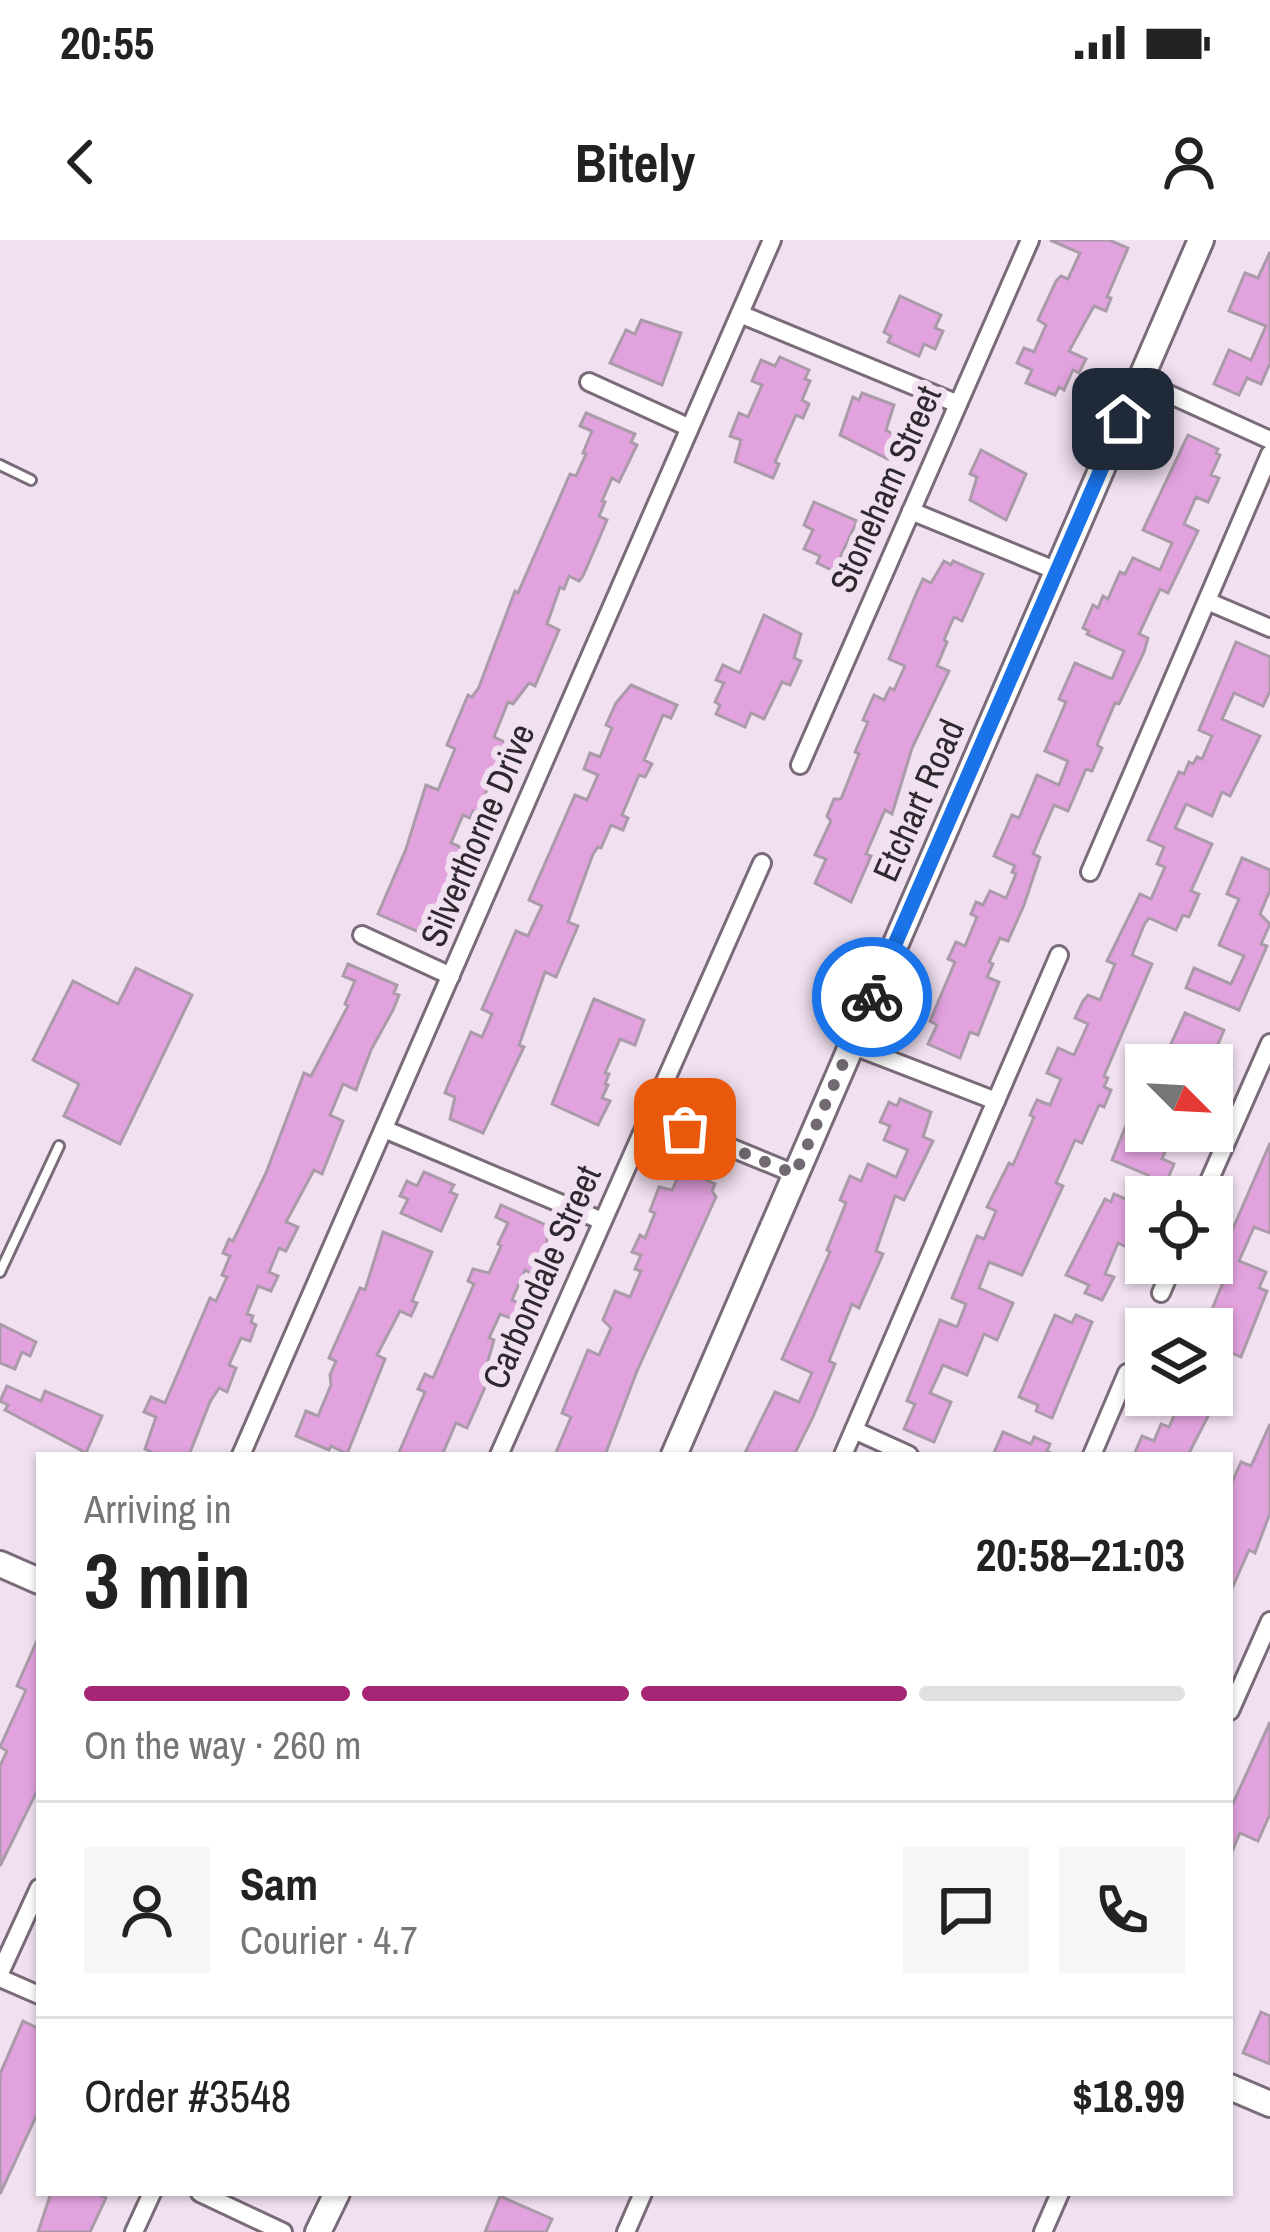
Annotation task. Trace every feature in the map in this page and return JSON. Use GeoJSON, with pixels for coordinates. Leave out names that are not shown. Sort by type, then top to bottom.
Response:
{"type":"FeatureCollection","features":[{"type":"Feature","properties":{"kind":"street","name":"Silverthorne Drive"},"geometry":{"type":"LineString","coordinates":[[242,1452],[772,240]]}},
{"type":"Feature","properties":{"kind":"street","name":"Stoneham Street"},"geometry":{"type":"LineString","coordinates":[[800,765],[1030,240]]}},
{"type":"Feature","properties":{"kind":"street","name":"Etchart Road"},"geometry":{"type":"LineString","coordinates":[[675,1452],[1201,240]]}},
{"type":"Feature","properties":{"kind":"street"},"geometry":{"type":"LineString","coordinates":[[740,314],[958,404]]}},
{"type":"Feature","properties":{"kind":"street"},"geometry":{"type":"LineString","coordinates":[[1140,381],[1270,440]]}},
{"type":"Feature","properties":{"kind":"street"},"geometry":{"type":"LineString","coordinates":[[589,382],[688,427]]}},
{"type":"Feature","properties":{"kind":"street"},"geometry":{"type":"LineString","coordinates":[[1090,872],[1270,454]]}},
{"type":"Feature","properties":{"kind":"street"},"geometry":{"type":"LineString","coordinates":[[911,511],[1057,571]]}},
{"type":"Feature","properties":{"kind":"street"},"geometry":{"type":"LineString","coordinates":[[1208,601],[1270,628]]}},
{"type":"Feature","properties":{"kind":"street","name":"Carbondale Street"},"geometry":{"type":"LineString","coordinates":[[500,1452],[761,863]]}},
{"type":"Feature","properties":{"kind":"street"},"geometry":{"type":"LineString","coordinates":[[362,935],[452,976]]}},
{"type":"Feature","properties":{"kind":"street"},"geometry":{"type":"LineString","coordinates":[[844,1452],[1059,956]]}},
{"type":"Feature","properties":{"kind":"street"},"geometry":{"type":"LineString","coordinates":[[1211,1176],[1270,1042]]}},
{"type":"Feature","properties":{"kind":"street"},"geometry":{"type":"LineString","coordinates":[[851,1045],[996,1101]]}},
{"type":"Feature","properties":{"kind":"street"},"geometry":{"type":"LineString","coordinates":[[649,1114],[795,1174]]}},
{"type":"Feature","properties":{"kind":"street"},"geometry":{"type":"LineString","coordinates":[[384,1129],[600,1220]]}},
{"type":"Feature","properties":{"kind":"street"},"geometry":{"type":"LineString","coordinates":[[1161,1292],[1165,1284]]}},
{"type":"Feature","properties":{"kind":"street"},"geometry":{"type":"LineString","coordinates":[[1093,1452],[1125,1378]]}},
{"type":"Feature","properties":{"kind":"street"},"geometry":{"type":"LineString","coordinates":[[854,1430],[902,1452]]}},
{"type":"Feature","properties":{"kind":"street"},"geometry":{"type":"LineString","coordinates":[[0,1564],[36,1580]]}},
{"type":"Feature","properties":{"kind":"street"},"geometry":{"type":"LineString","coordinates":[[1233,1705],[1270,1621]]}},
{"type":"Feature","properties":{"kind":"street"},"geometry":{"type":"LineString","coordinates":[[36,1895],[0,1975],[36,1993]]}},
{"type":"Feature","properties":{"kind":"street"},"geometry":{"type":"LineString","coordinates":[[1233,2088],[1270,2104]]}},
{"type":"Feature","properties":{"kind":"street"},"geometry":{"type":"LineString","coordinates":[[134,2232],[151,2196]]}},
{"type":"Feature","properties":{"kind":"street"},"geometry":{"type":"LineString","coordinates":[[206,2196],[284,2232]]}},
{"type":"Feature","properties":{"kind":"street"},"geometry":{"type":"LineString","coordinates":[[318,2232],[336,2196]]}},
{"type":"Feature","properties":{"kind":"street"},"geometry":{"type":"LineString","coordinates":[[626,2232],[642,2196]]}},
{"type":"Feature","properties":{"kind":"street"},"geometry":{"type":"LineString","coordinates":[[1043,2232],[1059,2196]]}},
{"type":"Feature","properties":{"kind":"lane"},"geometry":{"type":"LineString","coordinates":[[0,465],[31,480]]}},
{"type":"Feature","properties":{"kind":"lane"},"geometry":{"type":"LineString","coordinates":[[0,1272],[59,1146]]}},
{"type":"Feature","properties":{"kind":"building"},"geometry":{"type":"Polygon","coordinates":[[[1050,240],[1109,240],[1128,248],[1107,297],[1111,298],[1106,311],[1094,306],[1069,351],[1086,359],[1079,373],[1073,370],[1064,390],[1059,387],[1055,395],[1026,383],[1032,370],[1017,363],[1024,348],[1034,352],[1046,325],[1038,320],[1056,281],[1061,276],[1068,279],[1080,253],[1050,240]]]}},
{"type":"Feature","properties":{"kind":"building"},"geometry":{"type":"Polygon","coordinates":[[[1270,252],[1270,363],[1261,384],[1247,378],[1239,395],[1214,384],[1229,350],[1251,360],[1266,326],[1229,311],[1245,273],[1258,278],[1270,252]]]}},
{"type":"Feature","properties":{"kind":"building"},"geometry":{"type":"Polygon","coordinates":[[[900,296],[941,315],[935,328],[943,331],[935,349],[924,344],[919,356],[888,342],[891,336],[884,332],[900,296]]]}},
{"type":"Feature","properties":{"kind":"building"},"geometry":{"type":"Polygon","coordinates":[[[641,320],[681,333],[662,385],[610,363],[626,330],[635,334],[641,320]]]}},
{"type":"Feature","properties":{"kind":"building"},"geometry":{"type":"Polygon","coordinates":[[[780,357],[809,370],[802,400],[809,404],[803,418],[796,415],[775,462],[779,464],[773,478],[735,462],[741,440],[730,436],[739,413],[748,417],[762,385],[752,381],[761,360],[775,366],[780,357]]]}},
{"type":"Feature","properties":{"kind":"building"},"geometry":{"type":"Polygon","coordinates":[[[862,393],[894,405],[886,430],[902,440],[894,458],[840,435],[853,397],[859,400],[862,393]]]}},
{"type":"Feature","properties":{"kind":"building"},"geometry":{"type":"Polygon","coordinates":[[[586,413],[635,434],[631,442],[637,445],[619,482],[612,478],[602,501],[599,516],[607,520],[583,576],[579,581],[569,576],[564,589],[560,587],[547,624],[559,630],[535,686],[529,683],[513,704],[508,702],[494,737],[507,743],[477,813],[473,811],[470,818],[463,815],[451,843],[463,848],[438,908],[431,905],[419,932],[378,914],[426,785],[438,790],[455,749],[447,745],[468,695],[472,697],[479,687],[515,591],[518,593],[570,474],[576,476],[586,454],[592,431],[580,426],[586,413]]]}},
{"type":"Feature","properties":{"kind":"building"},"geometry":{"type":"Polygon","coordinates":[[[1188,435],[1218,449],[1211,475],[1219,478],[1208,502],[1196,497],[1184,524],[1198,531],[1168,593],[1160,589],[1139,634],[1148,638],[1144,652],[1119,704],[1115,703],[1092,771],[1086,769],[1068,811],[1054,805],[1033,854],[1040,857],[1024,905],[1008,941],[1000,938],[989,962],[993,964],[987,977],[999,982],[978,1035],[970,1032],[960,1058],[928,1044],[937,1025],[930,1021],[955,962],[948,959],[956,942],[965,946],[977,917],[971,914],[976,902],[983,905],[990,891],[1006,898],[1015,866],[994,856],[1012,815],[1019,818],[1037,775],[1059,785],[1068,761],[1045,751],[1066,702],[1059,699],[1075,663],[1112,679],[1124,651],[1083,628],[1093,605],[1098,608],[1103,596],[1108,599],[1120,572],[1125,574],[1133,558],[1160,570],[1172,543],[1143,530],[1188,435]]]}},
{"type":"Feature","properties":{"kind":"building"},"geometry":{"type":"Polygon","coordinates":[[[981,450],[1026,474],[1006,520],[970,500],[977,477],[970,474],[981,450]]]}},
{"type":"Feature","properties":{"kind":"building"},"geometry":{"type":"Polygon","coordinates":[[[814,502],[857,521],[834,571],[817,563],[820,556],[804,549],[813,530],[804,525],[814,502]]]}},
{"type":"Feature","properties":{"kind":"building"},"geometry":{"type":"Polygon","coordinates":[[[944,561],[983,574],[962,621],[954,617],[944,640],[937,666],[949,671],[912,748],[892,814],[885,810],[866,854],[871,856],[851,902],[815,883],[826,859],[815,855],[831,821],[827,816],[834,799],[841,799],[859,754],[855,752],[868,722],[863,720],[874,695],[884,700],[905,666],[889,659],[916,594],[923,579],[931,583],[944,561]]]}},
{"type":"Feature","properties":{"kind":"building"},"geometry":{"type":"Polygon","coordinates":[[[764,615],[801,634],[794,658],[801,661],[790,685],[782,682],[764,719],[751,713],[745,727],[716,714],[720,705],[715,702],[724,683],[716,680],[723,665],[740,673],[764,615]]]}},
{"type":"Feature","properties":{"kind":"building"},"geometry":{"type":"Polygon","coordinates":[[[1236,642],[1270,657],[1270,691],[1263,706],[1234,693],[1222,719],[1260,736],[1230,796],[1222,792],[1212,816],[1186,804],[1175,828],[1212,844],[1191,891],[1199,894],[1189,917],[1183,915],[1176,930],[1149,918],[1144,925],[1132,955],[1152,964],[1104,1076],[1108,1078],[1104,1087],[1111,1090],[1082,1143],[1075,1140],[1056,1183],[1063,1186],[1022,1275],[989,1262],[979,1288],[1013,1303],[997,1340],[984,1334],[967,1375],[943,1365],[930,1393],[951,1402],[934,1442],[904,1429],[915,1404],[907,1401],[940,1320],[957,1327],[966,1304],[952,1298],[977,1236],[984,1239],[996,1211],[987,1207],[1009,1163],[1013,1165],[1037,1100],[1050,1105],[1061,1079],[1047,1073],[1058,1048],[1074,1055],[1088,1024],[1075,1018],[1083,1001],[1088,995],[1100,1000],[1115,964],[1107,961],[1140,894],[1151,899],[1165,867],[1157,864],[1164,847],[1148,840],[1179,772],[1184,774],[1197,757],[1202,759],[1212,736],[1199,730],[1236,642]]]}},
{"type":"Feature","properties":{"kind":"building"},"geometry":{"type":"Polygon","coordinates":[[[631,685],[677,705],[671,718],[663,715],[644,760],[652,764],[645,777],[639,775],[622,815],[628,818],[623,830],[611,825],[601,848],[593,854],[568,922],[578,926],[556,977],[545,972],[519,1045],[524,1047],[483,1133],[450,1119],[455,1097],[445,1093],[471,1032],[482,1037],[492,1014],[482,1009],[516,931],[528,936],[542,906],[529,900],[575,795],[587,800],[598,775],[584,769],[590,753],[600,757],[612,728],[606,725],[631,685]]]}},
{"type":"Feature","properties":{"kind":"building"},"geometry":{"type":"Polygon","coordinates":[[[1242,858],[1270,870],[1270,890],[1260,914],[1270,924],[1261,944],[1267,946],[1239,1010],[1186,988],[1194,968],[1231,984],[1244,956],[1219,945],[1239,899],[1227,894],[1242,858]]]}},
{"type":"Feature","properties":{"kind":"building"},"geometry":{"type":"Polygon","coordinates":[[[348,964],[397,985],[394,993],[399,995],[356,1090],[343,1084],[330,1115],[343,1121],[322,1174],[314,1170],[286,1222],[298,1227],[286,1251],[279,1248],[269,1272],[278,1276],[271,1291],[258,1286],[247,1314],[256,1325],[250,1341],[241,1338],[229,1365],[236,1368],[227,1392],[219,1388],[210,1402],[190,1452],[151,1452],[145,1449],[156,1417],[144,1412],[151,1397],[165,1403],[210,1298],[216,1301],[227,1277],[222,1275],[230,1256],[223,1253],[229,1239],[233,1241],[266,1173],[304,1073],[311,1076],[348,1006],[355,981],[343,976],[348,964]]]}},
{"type":"Feature","properties":{"kind":"building"},"geometry":{"type":"Polygon","coordinates":[[[136,968],[192,995],[120,1144],[64,1116],[79,1084],[33,1060],[73,981],[118,1004],[136,968]]]}},
{"type":"Feature","properties":{"kind":"building"},"geometry":{"type":"Polygon","coordinates":[[[594,999],[644,1020],[635,1045],[620,1039],[605,1073],[609,1074],[608,1085],[602,1098],[610,1101],[598,1125],[552,1104],[594,999]]]}},
{"type":"Feature","properties":{"kind":"building"},"geometry":{"type":"Polygon","coordinates":[[[1185,1013],[1224,1030],[1218,1044],[1171,1044],[1185,1013]]]}},
{"type":"Feature","properties":{"kind":"building"},"geometry":{"type":"Polygon","coordinates":[[[900,1099],[931,1112],[923,1137],[933,1141],[904,1200],[895,1196],[876,1251],[883,1254],[859,1308],[852,1304],[813,1417],[796,1452],[745,1452],[775,1392],[799,1402],[812,1373],[782,1359],[830,1252],[850,1176],[861,1181],[868,1164],[896,1177],[908,1150],[884,1140],[890,1126],[880,1122],[889,1102],[897,1106],[900,1099]]]}},
{"type":"Feature","properties":{"kind":"building"},"geometry":{"type":"Polygon","coordinates":[[[1125,1128],[1125,1152],[1165,1152],[1162,1159],[1174,1164],[1169,1176],[1148,1176],[1112,1160],[1125,1128]]]}},
{"type":"Feature","properties":{"kind":"building"},"geometry":{"type":"Polygon","coordinates":[[[1270,1143],[1270,1233],[1254,1227],[1239,1261],[1266,1272],[1259,1288],[1267,1291],[1241,1357],[1233,1353],[1233,1308],[1213,1308],[1222,1284],[1233,1284],[1233,1228],[1270,1143]]]}},
{"type":"Feature","properties":{"kind":"building"},"geometry":{"type":"Polygon","coordinates":[[[687,1171],[715,1184],[716,1197],[637,1371],[606,1452],[556,1452],[571,1417],[562,1413],[588,1350],[599,1355],[611,1328],[603,1320],[615,1291],[630,1297],[641,1271],[635,1269],[641,1255],[632,1252],[640,1235],[645,1238],[659,1187],[672,1190],[677,1179],[683,1179],[687,1171]]]}},
{"type":"Feature","properties":{"kind":"building"},"geometry":{"type":"Polygon","coordinates":[[[424,1172],[454,1185],[450,1192],[457,1195],[441,1231],[401,1213],[408,1199],[400,1196],[407,1181],[417,1186],[424,1172]]]}},
{"type":"Feature","properties":{"kind":"building"},"geometry":{"type":"Polygon","coordinates":[[[1114,1194],[1125,1199],[1125,1246],[1118,1243],[1105,1274],[1114,1277],[1102,1300],[1085,1293],[1089,1285],[1066,1275],[1105,1199],[1111,1202],[1114,1194]]]}},
{"type":"Feature","properties":{"kind":"building"},"geometry":{"type":"Polygon","coordinates":[[[501,1205],[548,1226],[546,1251],[533,1274],[525,1270],[512,1300],[522,1305],[515,1320],[500,1314],[489,1338],[494,1340],[487,1364],[494,1367],[467,1428],[456,1423],[443,1452],[399,1452],[425,1392],[418,1389],[425,1374],[433,1378],[474,1284],[468,1281],[473,1269],[489,1273],[501,1246],[508,1223],[496,1217],[501,1205]]]}},
{"type":"Feature","properties":{"kind":"building"},"geometry":{"type":"Polygon","coordinates":[[[383,1232],[432,1252],[412,1301],[417,1303],[411,1316],[400,1311],[377,1355],[385,1359],[348,1452],[331,1446],[329,1450],[296,1436],[306,1411],[318,1416],[336,1361],[329,1358],[360,1288],[365,1290],[383,1232]]]}},
{"type":"Feature","properties":{"kind":"building"},"geometry":{"type":"Polygon","coordinates":[[[1055,1315],[1072,1323],[1076,1315],[1092,1322],[1052,1418],[1019,1397],[1055,1315]]]}},
{"type":"Feature","properties":{"kind":"building"},"geometry":{"type":"Polygon","coordinates":[[[0,1324],[36,1342],[30,1356],[22,1352],[15,1369],[0,1363],[0,1324]]]}},
{"type":"Feature","properties":{"kind":"building"},"geometry":{"type":"Polygon","coordinates":[[[7,1386],[41,1401],[45,1391],[102,1416],[84,1452],[5,1410],[8,1405],[0,1401],[7,1386]]]}},
{"type":"Feature","properties":{"kind":"building"},"geometry":{"type":"Polygon","coordinates":[[[1174,1416],[1208,1416],[1190,1452],[1135,1452],[1142,1436],[1154,1441],[1161,1424],[1169,1427],[1174,1416]]]}},
{"type":"Feature","properties":{"kind":"building"},"geometry":{"type":"Polygon","coordinates":[[[1270,1424],[1270,1513],[1255,1553],[1249,1550],[1233,1586],[1233,1480],[1241,1462],[1251,1466],[1270,1424]]]}},
{"type":"Feature","properties":{"kind":"building"},"geometry":{"type":"Polygon","coordinates":[[[1003,1432],[1031,1444],[1034,1437],[1050,1444],[1049,1452],[994,1452],[1003,1432]]]}},
{"type":"Feature","properties":{"kind":"building"},"geometry":{"type":"Polygon","coordinates":[[[36,1643],[36,1793],[0,1866],[0,1766],[7,1751],[0,1747],[26,1690],[17,1686],[36,1643]]]}},
{"type":"Feature","properties":{"kind":"building"},"geometry":{"type":"Polygon","coordinates":[[[1270,1722],[1270,1814],[1258,1841],[1240,1833],[1233,1849],[1233,1803],[1270,1722]]]}},
{"type":"Feature","properties":{"kind":"building"},"geometry":{"type":"Polygon","coordinates":[[[1261,2012],[1270,2016],[1270,2064],[1243,2053],[1261,2012]]]}},
{"type":"Feature","properties":{"kind":"building"},"geometry":{"type":"Polygon","coordinates":[[[23,2021],[36,2028],[36,2116],[0,2194],[0,2074],[23,2021]]]}},
{"type":"Feature","properties":{"kind":"building"},"geometry":{"type":"Polygon","coordinates":[[[50,2196],[106,2198],[90,2232],[38,2232],[50,2196]]]}},
{"type":"Feature","properties":{"kind":"building"},"geometry":{"type":"Polygon","coordinates":[[[500,2196],[552,2219],[546,2232],[485,2232],[500,2196]]]}},
{"type":"Feature","properties":{"kind":"way so far"},"geometry":{"type":"LineString","coordinates":[[685,1129],[795,1174],[872,997]]}},
{"type":"Feature","properties":{"kind":"route"},"geometry":{"type":"LineString","coordinates":[[872,997],[1123,419]]}}]}
